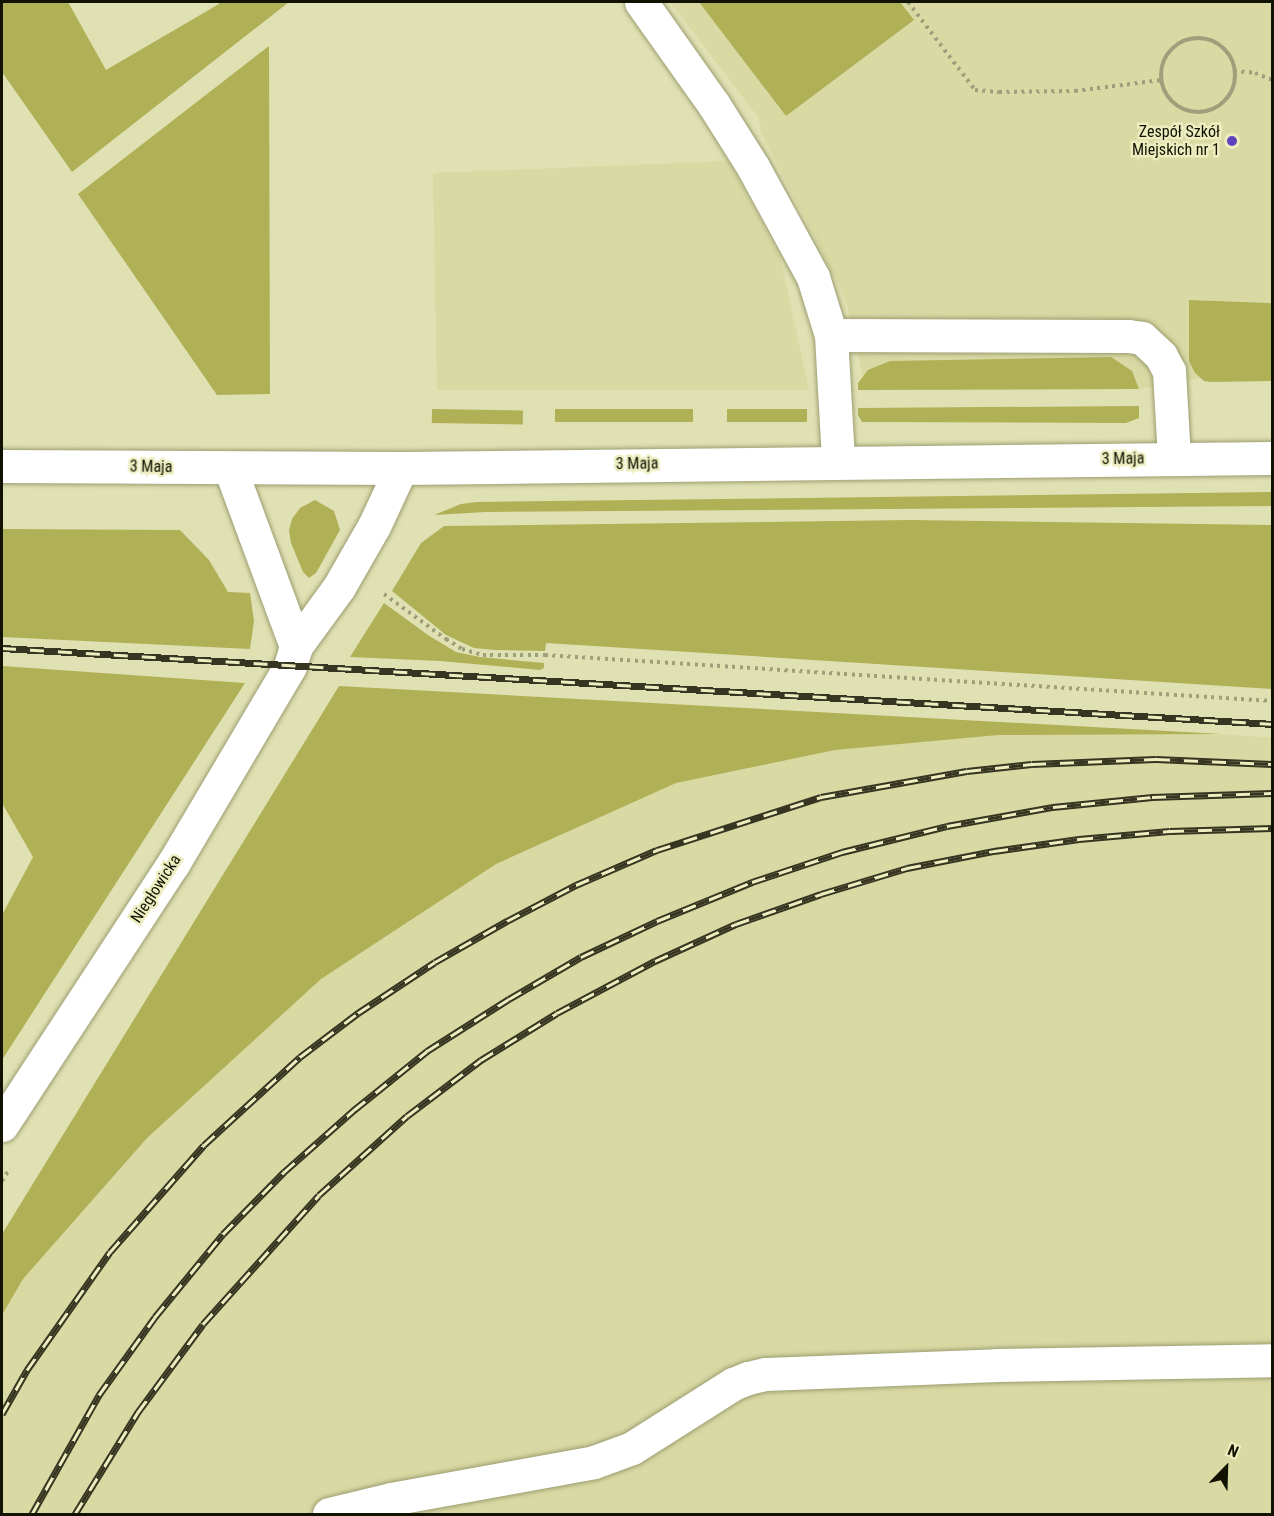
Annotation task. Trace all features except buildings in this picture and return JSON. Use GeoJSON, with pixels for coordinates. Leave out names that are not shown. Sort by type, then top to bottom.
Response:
{"type":"FeatureCollection","features":[{"type":"Feature","properties":{"kind":"main road"},"geometry":{"type":"LineString","coordinates":[[640,2],[708,96],[753,167],[813,277],[831,335],[838,462]]}},
{"type":"Feature","properties":{"kind":"main road"},"geometry":{"type":"LineString","coordinates":[[831,335],[1128,336],[1142,338],[1161,356],[1169,371],[1174,459]]}},
{"type":"Feature","properties":{"kind":"main road","name":"3 Maja"},"geometry":{"type":"LineString","coordinates":[[2,466],[401,468],[1272,458]]}},
{"type":"Feature","properties":{"kind":"main road"},"geometry":{"type":"LineString","coordinates":[[230,468],[296,646]]}},
{"type":"Feature","properties":{"kind":"main road","name":"Niegłowicka"},"geometry":{"type":"LineString","coordinates":[[2,1125],[173,864],[290,666],[296,646],[339,587],[374,526],[401,468]]}},
{"type":"Feature","properties":{"kind":"main road"},"geometry":{"type":"LineString","coordinates":[[329,1515],[391,1499],[594,1462],[632,1448],[733,1384],[766,1374],[997,1365],[1272,1360]]}},
{"type":"Feature","properties":{"kind":"path"},"geometry":{"type":"LineString","coordinates":[[908,2],[975,90],[1075,91],[1161,80]]}},
{"type":"Feature","properties":{"kind":"path"},"geometry":{"type":"LineString","coordinates":[[1196,37],[1219,43],[1227,51],[1234,71],[1233,88],[1227,98],[1216,107],[1204,111],[1192,111],[1179,107],[1169,99],[1161,80],[1161,64],[1166,54],[1185,39],[1196,37]]}},
{"type":"Feature","properties":{"kind":"path"},"geometry":{"type":"LineString","coordinates":[[1234,71],[1255,73],[1272,80]]}},
{"type":"Feature","properties":{"kind":"path"},"geometry":{"type":"LineString","coordinates":[[383,593],[446,639],[462,648],[483,655],[545,655],[1272,701]]}},
{"type":"Feature","properties":{"kind":"shaded area"},"geometry":{"type":"Polygon","coordinates":[[[2,2],[68,2],[106,70],[219,4],[218,2],[289,2],[72,172],[2,72],[2,2]]]}},
{"type":"Feature","properties":{"kind":"shaded area"},"geometry":{"type":"Polygon","coordinates":[[[670,2],[1272,2],[1272,302],[1189,300],[1195,373],[1200,378],[1139,389],[866,390],[846,300],[761,132],[759,118],[670,2]]]}},
{"type":"Feature","properties":{"kind":"shaded area"},"geometry":{"type":"Polygon","coordinates":[[[699,2],[900,2],[914,20],[786,116],[699,2]]]}},
{"type":"Feature","properties":{"kind":"shaded area"},"geometry":{"type":"Polygon","coordinates":[[[269,46],[270,394],[217,395],[78,194],[269,46]]]}},
{"type":"Feature","properties":{"kind":"shaded area"},"geometry":{"type":"Polygon","coordinates":[[[728,161],[780,256],[809,390],[437,390],[433,173],[728,161]]]}},
{"type":"Feature","properties":{"kind":"shaded area"},"geometry":{"type":"Polygon","coordinates":[[[1189,300],[1272,303],[1272,381],[1211,382],[1204,381],[1195,373],[1189,361],[1189,300]]]}},
{"type":"Feature","properties":{"kind":"shaded area"},"geometry":{"type":"Polygon","coordinates":[[[1111,357],[1132,371],[1139,389],[858,390],[858,383],[868,370],[890,361],[1111,357]]]}},
{"type":"Feature","properties":{"kind":"shaded area"},"geometry":{"type":"Polygon","coordinates":[[[1139,406],[1139,418],[1126,423],[862,422],[858,415],[858,408],[1139,406]]]}},
{"type":"Feature","properties":{"kind":"shaded area"},"geometry":{"type":"Polygon","coordinates":[[[432,409],[523,411],[523,425],[432,423],[432,409]]]}},
{"type":"Feature","properties":{"kind":"shaded area"},"geometry":{"type":"Polygon","coordinates":[[[555,409],[693,409],[693,422],[555,422],[555,409]]]}},
{"type":"Feature","properties":{"kind":"shaded area"},"geometry":{"type":"Polygon","coordinates":[[[727,409],[807,409],[807,422],[727,422],[727,409]]]}},
{"type":"Feature","properties":{"kind":"shaded area"},"geometry":{"type":"Polygon","coordinates":[[[1272,492],[1272,506],[486,512],[434,515],[461,504],[477,502],[1272,492]]]}},
{"type":"Feature","properties":{"kind":"shaded area"},"geometry":{"type":"Polygon","coordinates":[[[315,500],[334,511],[340,530],[316,573],[309,578],[303,572],[291,543],[289,530],[292,519],[300,508],[315,500]]]}},
{"type":"Feature","properties":{"kind":"shaded area"},"geometry":{"type":"Polygon","coordinates":[[[911,520],[1272,525],[1272,689],[546,643],[545,651],[474,648],[446,635],[392,591],[421,543],[444,526],[911,520]]]}},
{"type":"Feature","properties":{"kind":"shaded area"},"geometry":{"type":"Polygon","coordinates":[[[2,529],[180,530],[209,560],[228,592],[250,593],[254,621],[250,649],[2,637],[2,529]]]}},
{"type":"Feature","properties":{"kind":"shaded area"},"geometry":{"type":"Polygon","coordinates":[[[384,603],[456,652],[480,657],[544,663],[544,668],[540,670],[440,661],[350,657],[384,603]]]}},
{"type":"Feature","properties":{"kind":"shaded area"},"geometry":{"type":"Polygon","coordinates":[[[2,666],[245,683],[2,1060],[2,915],[33,857],[2,803],[2,666]]]}},
{"type":"Feature","properties":{"kind":"shaded area"},"geometry":{"type":"Polygon","coordinates":[[[339,686],[1222,734],[998,735],[835,750],[676,783],[496,864],[321,979],[147,1138],[23,1279],[2,1315],[2,1234],[339,686]]]}},
{"type":"Feature","properties":{"kind":"shaded area"},"geometry":{"type":"Polygon","coordinates":[[[997,732],[1222,734],[1272,738],[1272,1514],[2,1514],[2,1309],[19,1279],[144,1136],[319,978],[495,862],[674,782],[834,748],[997,732]]]}},
{"type":"Feature","properties":{"kind":"railway"},"geometry":{"type":"LineString","coordinates":[[2,648],[1272,724]]}},
{"type":"Feature","properties":{"kind":"railway"},"geometry":{"type":"LineString","coordinates":[[2,1414],[27,1370],[110,1252],[204,1145],[300,1057],[358,1013],[435,962],[576,885],[657,850],[821,797],[967,771],[1032,764],[1156,759],[1272,764]]}},
{"type":"Feature","properties":{"kind":"railway"},"geometry":{"type":"LineString","coordinates":[[32,1514],[99,1395],[155,1317],[223,1234],[284,1172],[354,1110],[427,1051],[581,957],[657,921],[752,882],[842,852],[947,826],[1053,807],[1152,797],[1272,793]]}},
{"type":"Feature","properties":{"kind":"railway"},"geometry":{"type":"LineString","coordinates":[[75,1514],[138,1412],[203,1324],[319,1195],[407,1116],[481,1060],[557,1013],[655,961],[736,924],[821,894],[907,868],[994,851],[1079,839],[1170,831],[1272,828]]}},
{"type":"Feature","properties":{"kind":"place","name":"Zespół Szkół Miejskich nr 1"},"geometry":{"type":"Point","coordinates":[1232,141]}}]}
